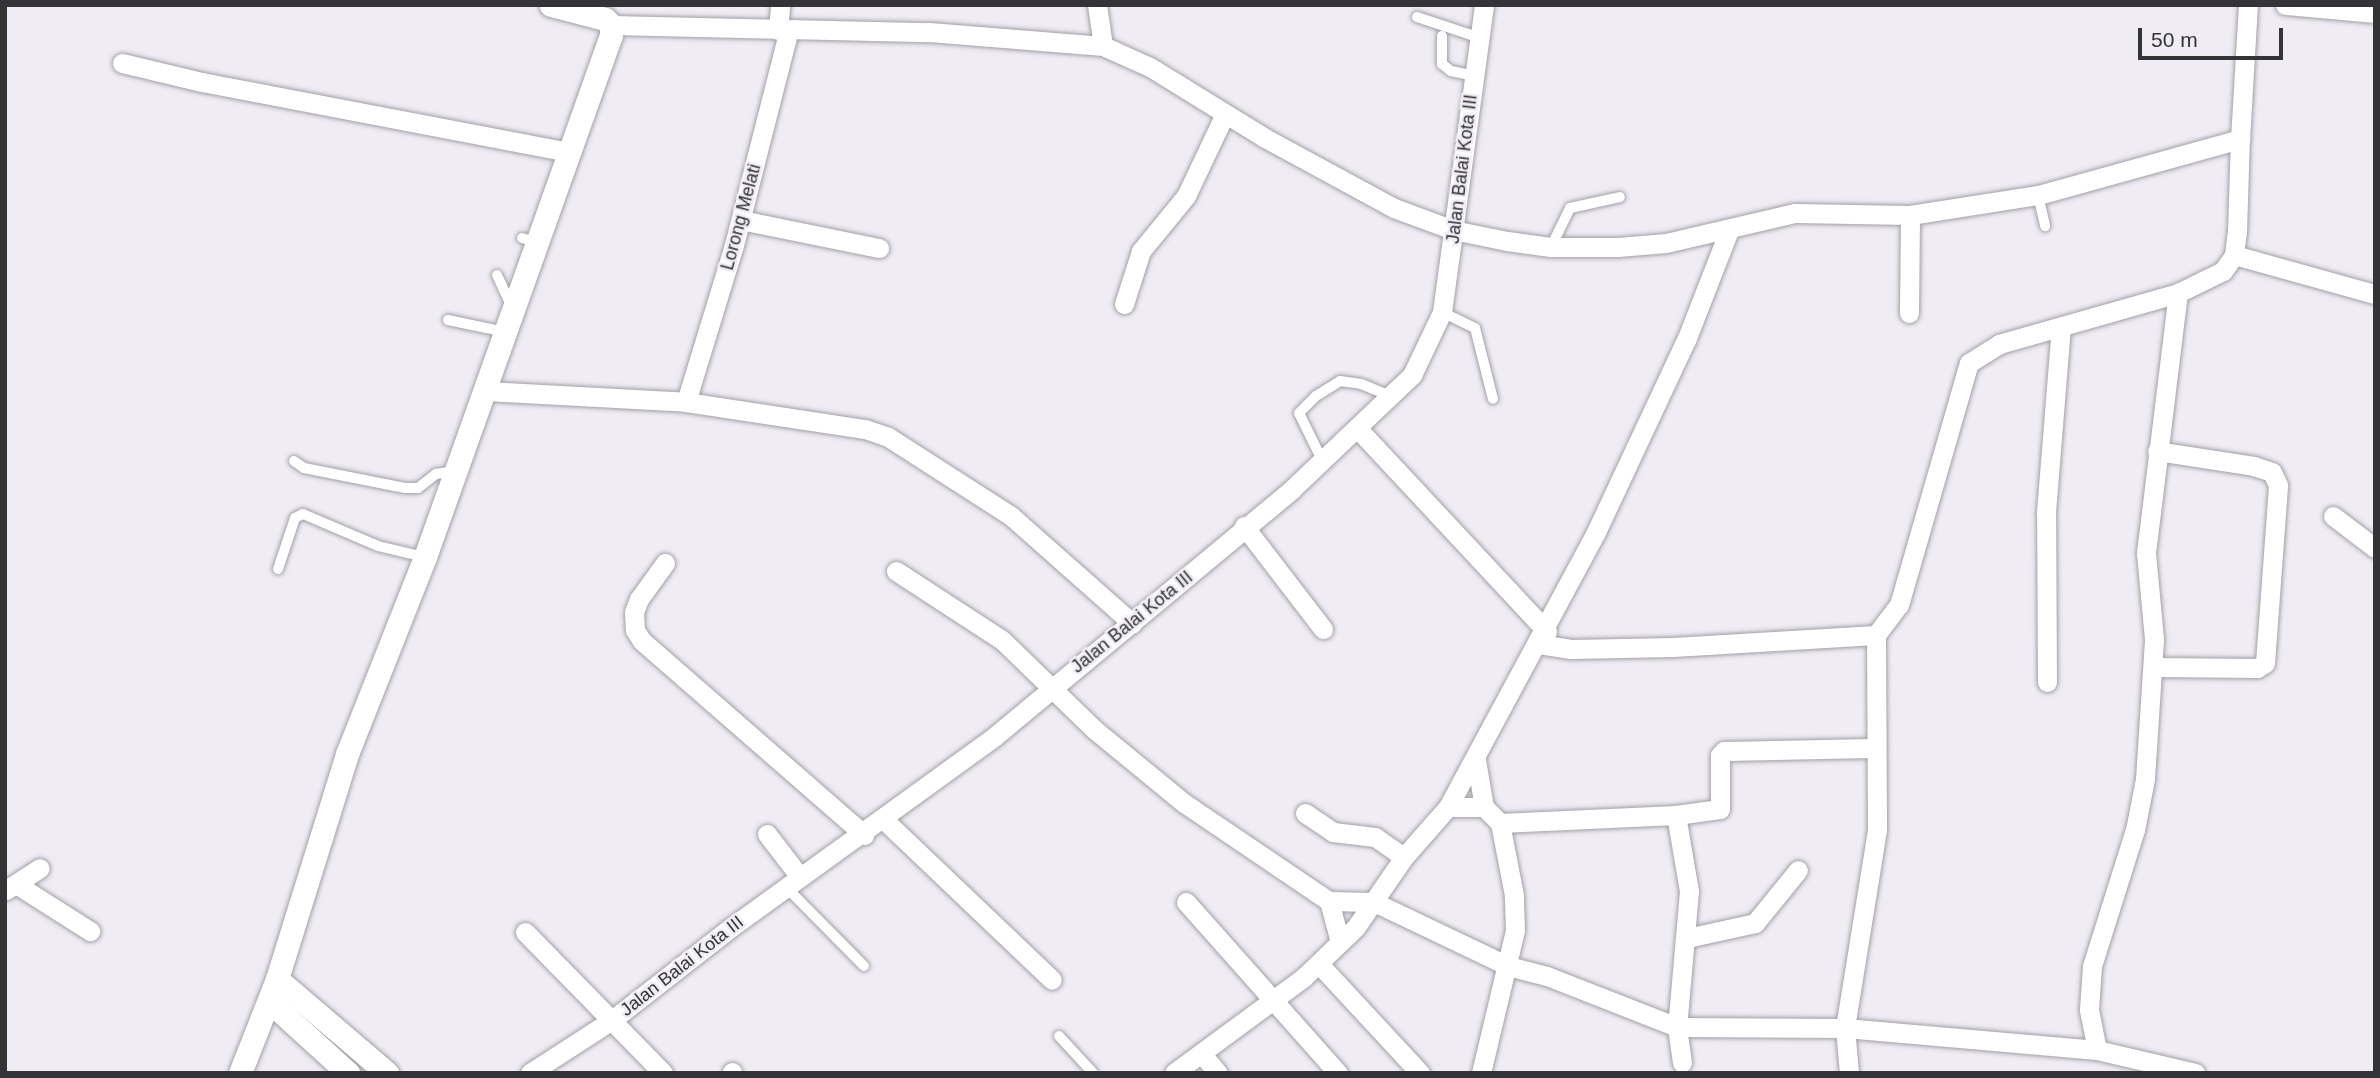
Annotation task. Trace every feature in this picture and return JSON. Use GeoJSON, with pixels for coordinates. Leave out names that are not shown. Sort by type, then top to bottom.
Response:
{"type":"FeatureCollection","features":[{"type":"Feature","properties":{"kind":"street"},"geometry":{"type":"LineString","coordinates":[[551,5],[601,18],[611,25],[929,32],[1103,46],[1150,67],[1225,114],[1394,208],[1453,230],[1551,247],[1665,243],[1795,213],[1910,215],[2038,195],[2240,139]]}},
{"type":"Feature","properties":{"kind":"street","name":"Lorong Melati"},"geometry":{"type":"LineString","coordinates":[[686,402],[741,219],[783,30],[780,5]]}},
{"type":"Feature","properties":{"kind":"street"},"geometry":{"type":"LineString","coordinates":[[1097,5],[1103,46]]}},
{"type":"Feature","properties":{"kind":"street","name":"Jalan Balai Kota III"},"geometry":{"type":"LineString","coordinates":[[530,1073],[612,1020],[793,882],[864,835],[995,736],[1051,687],[1132,623],[1358,429],[1412,375],[1442,312],[1484,5]]}},
{"type":"Feature","properties":{"kind":"street"},"geometry":{"type":"LineString","coordinates":[[1849,1073],[1845,1028],[1877,830],[1880,780],[1873,748],[1876,635],[1899,605],[1969,363],[1999,344],[2178,293],[2223,271],[2234,256],[2248,5]]}},
{"type":"Feature","properties":{"kind":"street"},"geometry":{"type":"LineString","coordinates":[[2285,5],[2375,13]]}},
{"type":"Feature","properties":{"kind":"street"},"geometry":{"type":"LineString","coordinates":[[240,1073],[277,979],[347,754],[425,557],[517,302],[531,240],[569,152],[611,25]]}},
{"type":"Feature","properties":{"kind":"street"},"geometry":{"type":"LineString","coordinates":[[122,63],[202,82],[569,152]]}},
{"type":"Feature","properties":{"kind":"street"},"geometry":{"type":"LineString","coordinates":[[1124,304],[1142,251],[1186,196],[1225,114]]}},
{"type":"Feature","properties":{"kind":"street"},"geometry":{"type":"LineString","coordinates":[[1909,313],[1910,215]]}},
{"type":"Feature","properties":{"kind":"street"},"geometry":{"type":"LineString","coordinates":[[741,219],[879,248]]}},
{"type":"Feature","properties":{"kind":"street"},"geometry":{"type":"LineString","coordinates":[[1174,1073],[1319,964],[1363,920],[1405,857],[1448,807],[1543,638],[1687,338],[1729,230]]}},
{"type":"Feature","properties":{"kind":"street"},"geometry":{"type":"LineString","coordinates":[[2234,256],[2375,294]]}},
{"type":"Feature","properties":{"kind":"street"},"geometry":{"type":"LineString","coordinates":[[2097,1050],[2090,1010],[2092,966],[2138,818],[2145,779],[2153,667],[2146,553],[2178,293]]}},
{"type":"Feature","properties":{"kind":"street"},"geometry":{"type":"LineString","coordinates":[[2047,682],[2046,500],[2061,327]]}},
{"type":"Feature","properties":{"kind":"street"},"geometry":{"type":"LineString","coordinates":[[485,391],[686,402],[865,429],[900,443],[1011,516],[1132,623]]}},
{"type":"Feature","properties":{"kind":"street"},"geometry":{"type":"LineString","coordinates":[[1358,429],[1543,638],[1571,649],[1673,647],[1876,635]]}},
{"type":"Feature","properties":{"kind":"street"},"geometry":{"type":"LineString","coordinates":[[2153,667],[2257,668],[2265,663],[2278,485],[2272,472],[2254,466],[2157,451]]}},
{"type":"Feature","properties":{"kind":"street"},"geometry":{"type":"LineString","coordinates":[[2333,516],[2375,548]]}},
{"type":"Feature","properties":{"kind":"street"},"geometry":{"type":"LineString","coordinates":[[1244,526],[1323,629]]}},
{"type":"Feature","properties":{"kind":"street"},"geometry":{"type":"LineString","coordinates":[[665,564],[639,599],[634,612],[635,630],[642,642],[864,835]]}},
{"type":"Feature","properties":{"kind":"street"},"geometry":{"type":"LineString","coordinates":[[896,571],[972,616],[1184,803],[1329,901],[1374,902],[1508,966],[1547,976],[1677,1027],[1845,1028],[2097,1050],[2195,1073]]}},
{"type":"Feature","properties":{"kind":"street"},"geometry":{"type":"LineString","coordinates":[[1500,823],[1676,815],[1720,809],[1724,751],[1873,748]]}},
{"type":"Feature","properties":{"kind":"street"},"geometry":{"type":"LineString","coordinates":[[1476,760],[1484,807],[1500,823],[1516,915],[1508,966],[1481,1073]]}},
{"type":"Feature","properties":{"kind":"street"},"geometry":{"type":"LineString","coordinates":[[1448,807],[1484,807]]}},
{"type":"Feature","properties":{"kind":"street"},"geometry":{"type":"LineString","coordinates":[[1305,813],[1333,832],[1375,837],[1405,857]]}},
{"type":"Feature","properties":{"kind":"street"},"geometry":{"type":"LineString","coordinates":[[1676,815],[1689,891],[1687,938],[1677,1027],[1682,1063]]}},
{"type":"Feature","properties":{"kind":"street"},"geometry":{"type":"LineString","coordinates":[[883,819],[1052,980]]}},
{"type":"Feature","properties":{"kind":"street"},"geometry":{"type":"LineString","coordinates":[[766,834],[793,882]]}},
{"type":"Feature","properties":{"kind":"street"},"geometry":{"type":"LineString","coordinates":[[10,887],[40,869]]}},
{"type":"Feature","properties":{"kind":"street"},"geometry":{"type":"LineString","coordinates":[[1687,938],[1755,923],[1798,870]]}},
{"type":"Feature","properties":{"kind":"street"},"geometry":{"type":"LineString","coordinates":[[10,887],[90,931]]}},
{"type":"Feature","properties":{"kind":"street"},"geometry":{"type":"LineString","coordinates":[[1329,901],[1340,942]]}},
{"type":"Feature","properties":{"kind":"street"},"geometry":{"type":"LineString","coordinates":[[1186,902],[1338,1073]]}},
{"type":"Feature","properties":{"kind":"street"},"geometry":{"type":"LineString","coordinates":[[525,932],[663,1073]]}},
{"type":"Feature","properties":{"kind":"street"},"geometry":{"type":"LineString","coordinates":[[1319,964],[1420,1073]]}},
{"type":"Feature","properties":{"kind":"street"},"geometry":{"type":"LineString","coordinates":[[277,979],[387,1073]]}},
{"type":"Feature","properties":{"kind":"street"},"geometry":{"type":"LineString","coordinates":[[269,1001],[348,1073]]}},
{"type":"Feature","properties":{"kind":"street"},"geometry":{"type":"LineString","coordinates":[[1201,1054],[1218,1073]]}},
{"type":"Feature","properties":{"kind":"lane"},"geometry":{"type":"LineString","coordinates":[[1417,17],[1480,38]]}},
{"type":"Feature","properties":{"kind":"lane"},"geometry":{"type":"LineString","coordinates":[[1442,36],[1442,64],[1451,71],[1474,76]]}},
{"type":"Feature","properties":{"kind":"lane"},"geometry":{"type":"LineString","coordinates":[[2038,195],[2045,226]]}},
{"type":"Feature","properties":{"kind":"lane"},"geometry":{"type":"LineString","coordinates":[[1551,247],[1570,208],[1620,197]]}},
{"type":"Feature","properties":{"kind":"lane"},"geometry":{"type":"LineString","coordinates":[[497,275],[508,299],[517,302]]}},
{"type":"Feature","properties":{"kind":"lane"},"geometry":{"type":"LineString","coordinates":[[1442,312],[1475,328],[1493,399]]}},
{"type":"Feature","properties":{"kind":"lane"},"geometry":{"type":"LineString","coordinates":[[448,320],[506,332]]}},
{"type":"Feature","properties":{"kind":"lane"},"geometry":{"type":"LineString","coordinates":[[1322,460],[1299,413],[1315,396],[1340,382],[1362,384],[1390,396]]}},
{"type":"Feature","properties":{"kind":"lane"},"geometry":{"type":"LineString","coordinates":[[294,461],[304,468],[405,488],[418,488],[436,474],[455,471]]}},
{"type":"Feature","properties":{"kind":"lane"},"geometry":{"type":"LineString","coordinates":[[278,569],[295,518],[303,514],[378,546],[425,557]]}},
{"type":"Feature","properties":{"kind":"lane"},"geometry":{"type":"LineString","coordinates":[[793,882],[864,966]]}},
{"type":"Feature","properties":{"kind":"lane"},"geometry":{"type":"LineString","coordinates":[[1059,1036],[1093,1073]]}}]}
